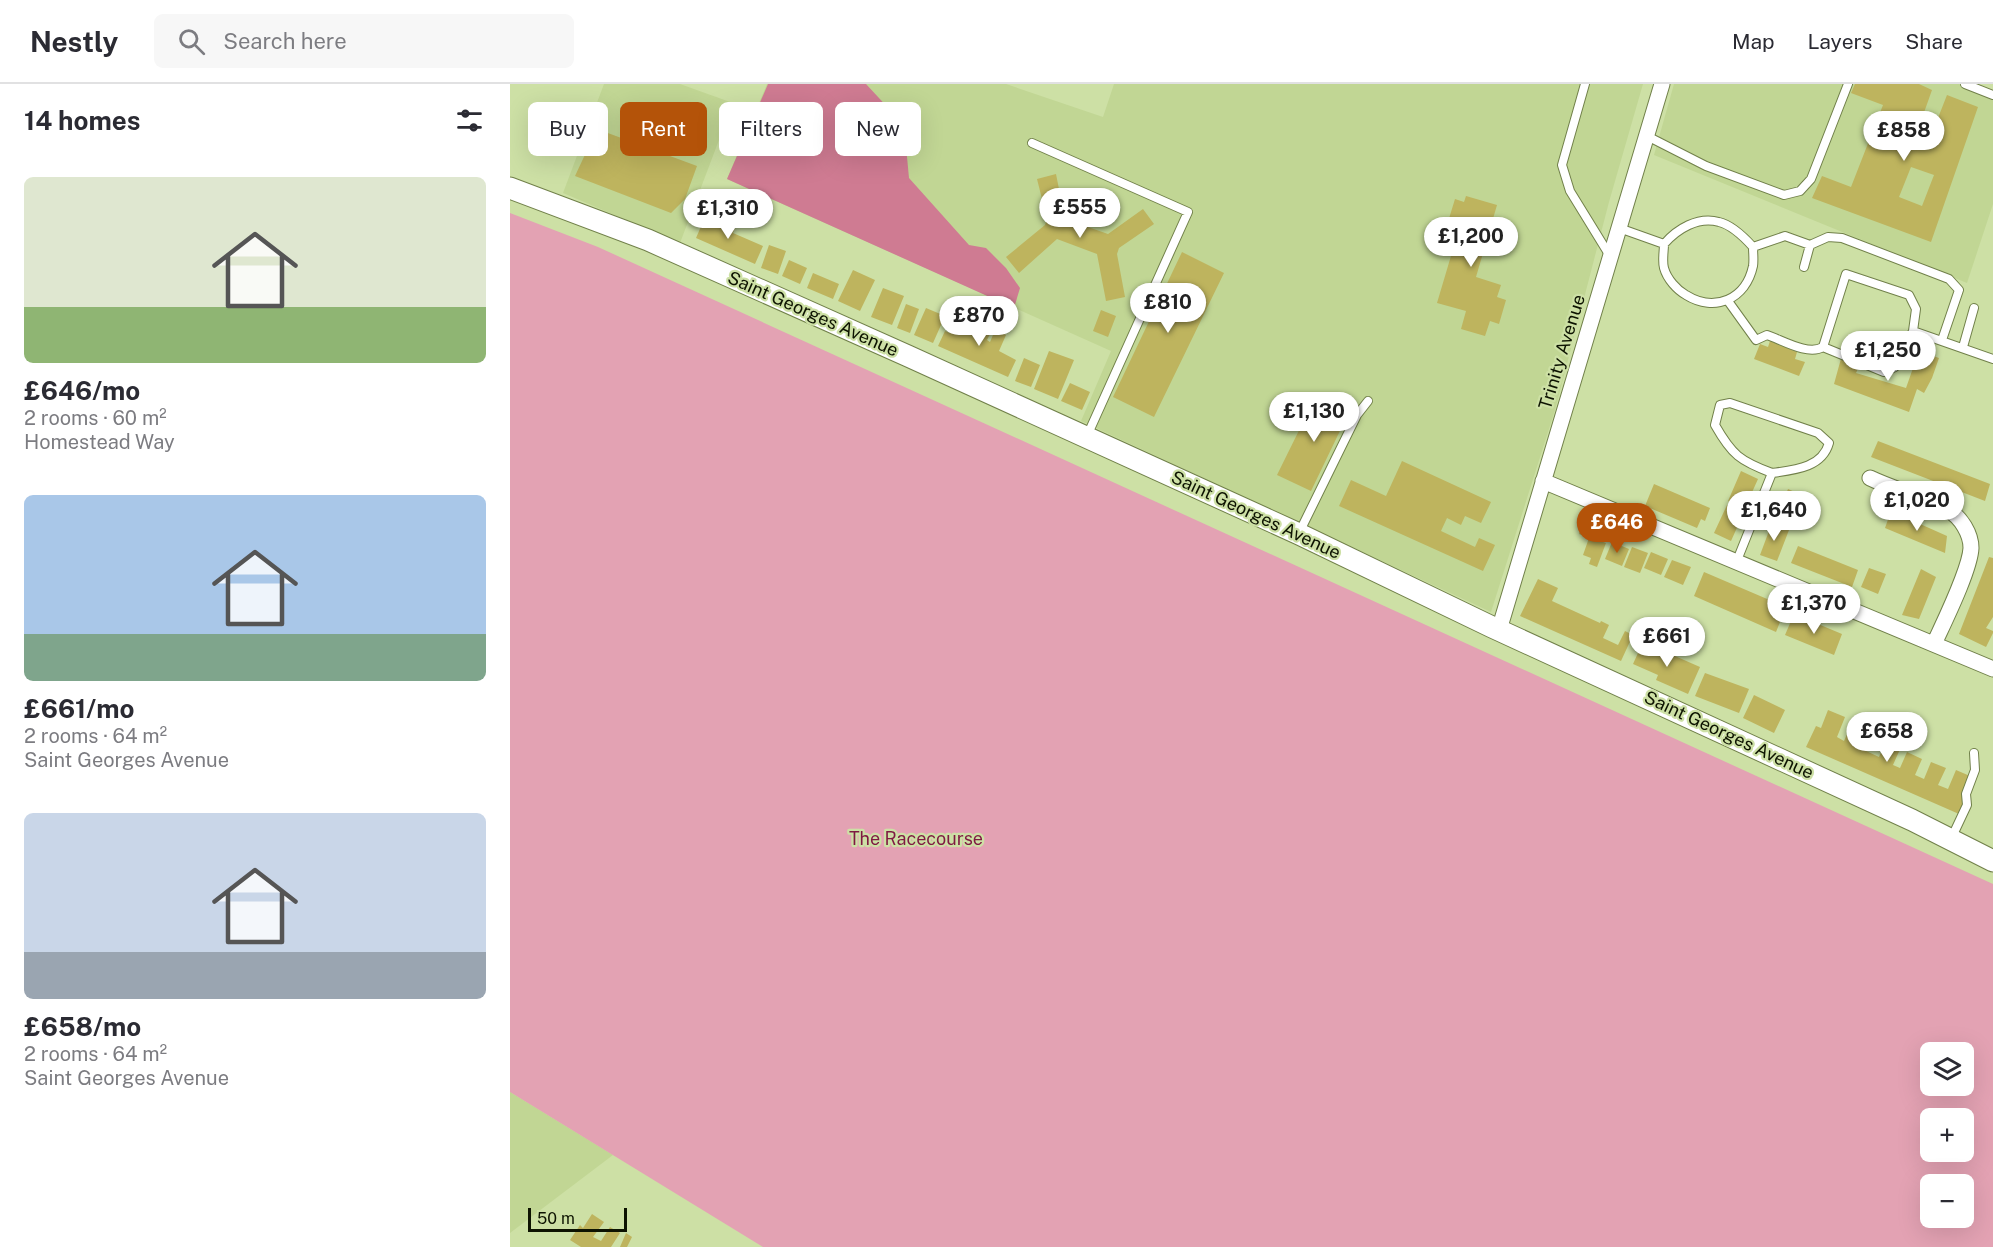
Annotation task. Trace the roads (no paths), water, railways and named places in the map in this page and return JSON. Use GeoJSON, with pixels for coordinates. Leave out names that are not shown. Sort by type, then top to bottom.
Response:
{"type":"FeatureCollection","features":[{"type":"Feature","properties":{"kind":"street","name":"Trinity Avenue"},"geometry":{"type":"LineString","coordinates":[[1499,630],[1662,84]]}},
{"type":"Feature","properties":{"kind":"street","name":"Saint Georges Avenue"},"geometry":{"type":"LineString","coordinates":[[510,188],[648,240],[1299,534],[1499,630],[1901,815],[1993,861]]}},
{"type":"Feature","properties":{"kind":"street"},"geometry":{"type":"LineString","coordinates":[[1544,481],[1993,669]]}},
{"type":"Feature","properties":{"kind":"street"},"geometry":{"type":"LineString","coordinates":[[1875,484],[1950,511],[1962,523],[1971,540],[1971,552],[1964,572],[1934,644]]}},
{"type":"Feature","properties":{"kind":"lane"},"geometry":{"type":"LineString","coordinates":[[1585,84],[1562,165],[1570,191],[1611,257]]}},
{"type":"Feature","properties":{"kind":"lane"},"geometry":{"type":"LineString","coordinates":[[1647,136],[1706,166],[1784,195],[1800,191],[1811,179],[1848,84]]}},
{"type":"Feature","properties":{"kind":"lane"},"geometry":{"type":"LineString","coordinates":[[1965,84],[1993,95]]}},
{"type":"Feature","properties":{"kind":"lane"},"geometry":{"type":"LineString","coordinates":[[1032,143],[1188,212],[1087,438]]}},
{"type":"Feature","properties":{"kind":"lane"},"geometry":{"type":"LineString","coordinates":[[1693,222],[1718,222],[1740,234],[1753,247],[1753,265],[1749,278],[1738,294],[1728,301],[1714,304],[1696,301],[1676,289],[1664,267],[1664,244],[1673,234],[1693,222]]}},
{"type":"Feature","properties":{"kind":"lane"},"geometry":{"type":"LineString","coordinates":[[1619,228],[1664,244]]}},
{"type":"Feature","properties":{"kind":"lane"},"geometry":{"type":"LineString","coordinates":[[1753,247],[1773,238],[1785,236],[1810,245],[1828,237],[1842,238],[1949,279],[1959,290],[1942,340]]}},
{"type":"Feature","properties":{"kind":"lane"},"geometry":{"type":"LineString","coordinates":[[1804,267],[1810,245]]}},
{"type":"Feature","properties":{"kind":"lane"},"geometry":{"type":"LineString","coordinates":[[1728,301],[1756,340],[1767,334],[1799,347],[1818,350],[1823,347],[1846,274],[1909,295],[1916,309],[1913,331],[1895,367],[1884,372],[1823,347]]}},
{"type":"Feature","properties":{"kind":"lane"},"geometry":{"type":"LineString","coordinates":[[1963,347],[1974,308]]}},
{"type":"Feature","properties":{"kind":"lane"},"geometry":{"type":"LineString","coordinates":[[1913,331],[1993,359]]}},
{"type":"Feature","properties":{"kind":"lane"},"geometry":{"type":"LineString","coordinates":[[1299,534],[1358,415],[1368,401]]}},
{"type":"Feature","properties":{"kind":"lane"},"geometry":{"type":"LineString","coordinates":[[1730,403],[1818,433],[1829,443],[1826,453],[1814,463],[1796,470],[1772,473],[1747,463],[1728,448],[1715,425],[1720,405],[1730,403]]}},
{"type":"Feature","properties":{"kind":"lane"},"geometry":{"type":"LineString","coordinates":[[1737,563],[1772,473]]}},
{"type":"Feature","properties":{"kind":"lane"},"geometry":{"type":"LineString","coordinates":[[1950,840],[1967,805],[1966,794],[1975,770],[1974,753]]}},
{"type":"Feature","properties":{"kind":"park label","name":"The Racecourse"},"geometry":{"type":"Point","coordinates":[916,839]}}]}
